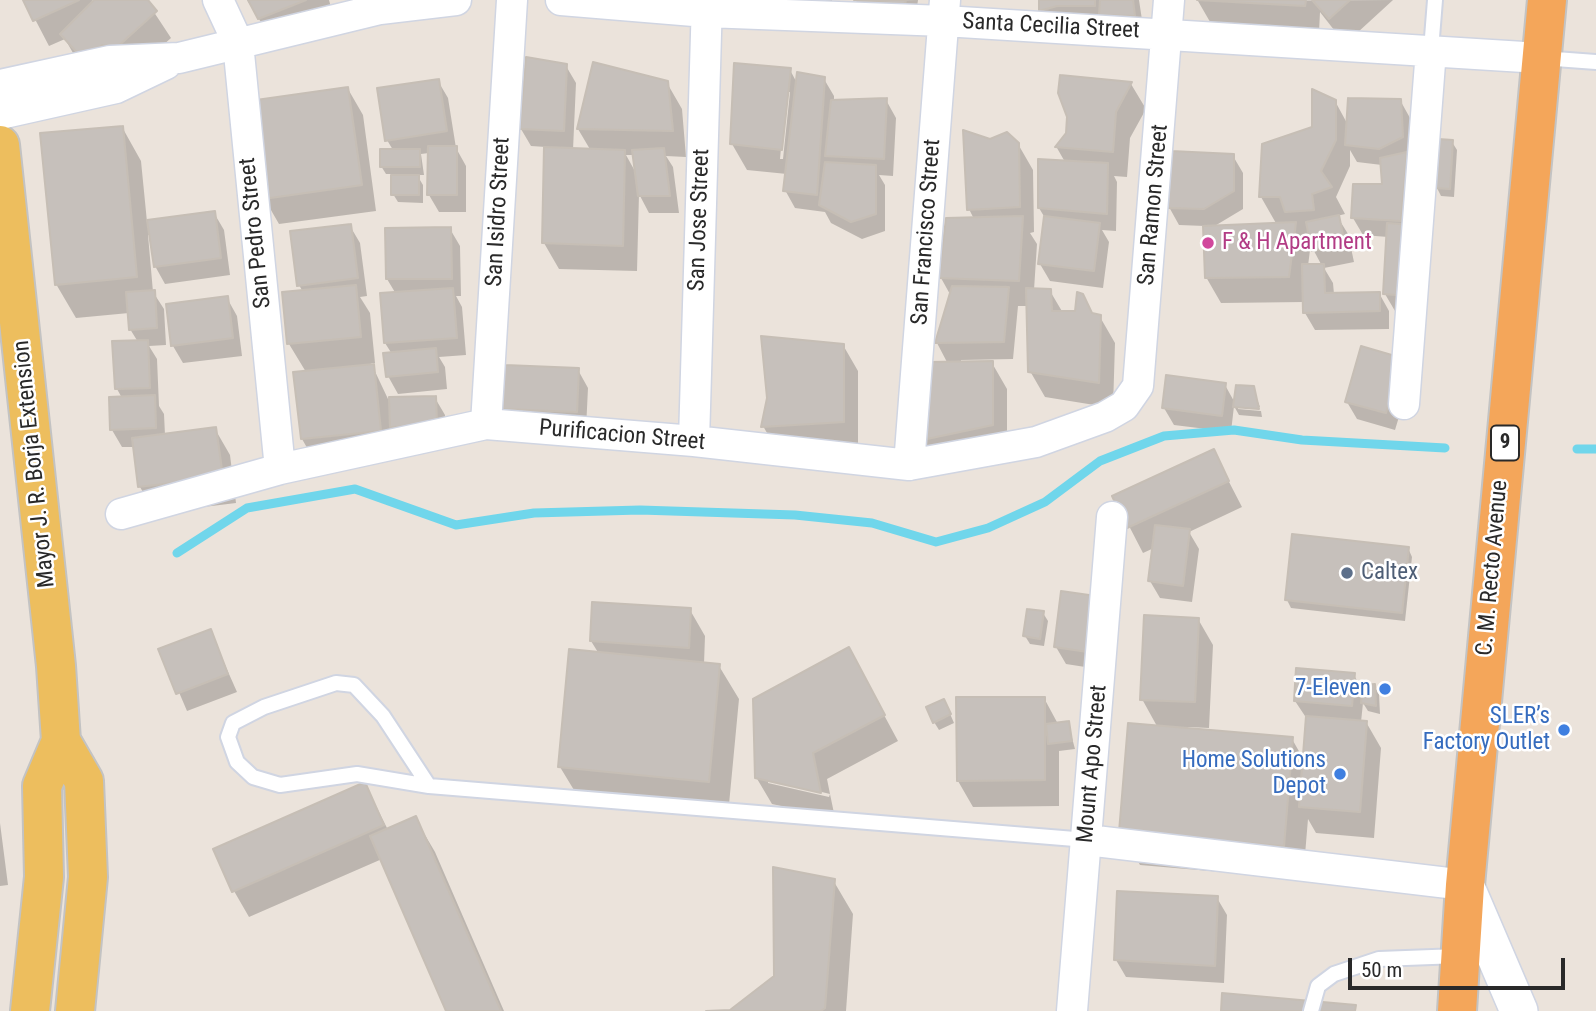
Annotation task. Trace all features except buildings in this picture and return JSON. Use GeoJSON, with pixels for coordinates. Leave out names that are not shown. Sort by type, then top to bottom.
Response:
{"type":"FeatureCollection","features":[{"type":"Feature","properties":{"kind":"highway","name":"C. M. Recto Avenue"},"geometry":{"type":"LineString","coordinates":[[1457,1011],[1465,885],[1547,0]]}},
{"type":"Feature","properties":{"kind":"main road","name":"Mayor J. R. Borja Extension"},"geometry":{"type":"LineString","coordinates":[[0,145],[59,724],[42,786],[44,877],[30,1011]]}},
{"type":"Feature","properties":{"kind":"main road","name":"Mayor J. R. Borja Extension"},"geometry":{"type":"LineString","coordinates":[[59,724],[84,781],[88,877],[75,1011]]}},
{"type":"Feature","properties":{"kind":"street","name":"San Pedro Street"},"geometry":{"type":"LineString","coordinates":[[218,0],[238,43],[280,469]]}},
{"type":"Feature","properties":{"kind":"street"},"geometry":{"type":"LineString","coordinates":[[0,114],[116,88],[179,58],[238,43],[380,9],[456,0]]}},
{"type":"Feature","properties":{"kind":"street","name":"San Isidro Street"},"geometry":{"type":"LineString","coordinates":[[486,424],[512,0]]}},
{"type":"Feature","properties":{"kind":"street","name":"Santa Cecilia Street"},"geometry":{"type":"LineString","coordinates":[[561,0],[706,6],[944,10],[1168,34],[1540,58]]}},
{"type":"Feature","properties":{"kind":"street","name":"San Ramon Street"},"geometry":{"type":"LineString","coordinates":[[1124,407],[1138,386],[1141,360],[1169,0]]}},
{"type":"Feature","properties":{"kind":"street","name":"San Jose Street"},"geometry":{"type":"LineString","coordinates":[[694,441],[706,6]]}},
{"type":"Feature","properties":{"kind":"street","name":"San Francisco Street"},"geometry":{"type":"LineString","coordinates":[[909,465],[944,10]]}},
{"type":"Feature","properties":{"kind":"street"},"geometry":{"type":"LineString","coordinates":[[1404,404],[1431,50]]}},
{"type":"Feature","properties":{"kind":"street"},"geometry":{"type":"LineString","coordinates":[[0,85],[110,61],[179,58]]}},
{"type":"Feature","properties":{"kind":"street","name":"Purificacion Street"},"geometry":{"type":"LineString","coordinates":[[121,514],[280,469],[486,424],[694,441],[909,465],[1036,442],[1105,418],[1124,407]]}},
{"type":"Feature","properties":{"kind":"street","name":"Mount Apo Street"},"geometry":{"type":"LineString","coordinates":[[1072,1011],[1112,517]]}},
{"type":"Feature","properties":{"kind":"street"},"geometry":{"type":"LineString","coordinates":[[1087,840],[1465,885],[1519,1011]]}},
{"type":"Feature","properties":{"kind":"lane"},"geometry":{"type":"LineString","coordinates":[[1431,50],[1436,0]]}},
{"type":"Feature","properties":{"kind":"lane"},"geometry":{"type":"LineString","coordinates":[[1540,58],[1596,62]]}},
{"type":"Feature","properties":{"kind":"lane"},"geometry":{"type":"LineString","coordinates":[[429,786],[383,716],[354,685],[336,683],[264,707],[233,723],[228,737],[237,762],[253,777],[280,785],[357,774],[429,786],[1087,840]]}},
{"type":"Feature","properties":{"kind":"lane"},"geometry":{"type":"LineString","coordinates":[[1311,1011],[1318,986],[1334,974],[1379,959],[1460,956]]}},
{"type":"Feature","properties":{"kind":"waterway"},"geometry":{"type":"LineString","coordinates":[[177,553],[247,508],[355,489],[456,525],[534,513],[640,510],[795,515],[872,523],[936,542],[988,528],[1045,502],[1100,461],[1164,436],[1234,430],[1302,440],[1445,448]]}},
{"type":"Feature","properties":{"kind":"waterway"},"geometry":{"type":"LineString","coordinates":[[1577,449],[1596,449]]}},
{"type":"Feature","properties":{"kind":"place","name":"F & H Apartment"},"geometry":{"type":"Point","coordinates":[1208,243]}},
{"type":"Feature","properties":{"kind":"place","name":"Caltex"},"geometry":{"type":"Point","coordinates":[1347,573]}},
{"type":"Feature","properties":{"kind":"place","name":"7-Eleven"},"geometry":{"type":"Point","coordinates":[1385,689]}},
{"type":"Feature","properties":{"kind":"place","name":"SLER’s Factory Outlet"},"geometry":{"type":"Point","coordinates":[1564,730]}},
{"type":"Feature","properties":{"kind":"place","name":"Home Solutions Depot"},"geometry":{"type":"Point","coordinates":[1340,774]}}]}
